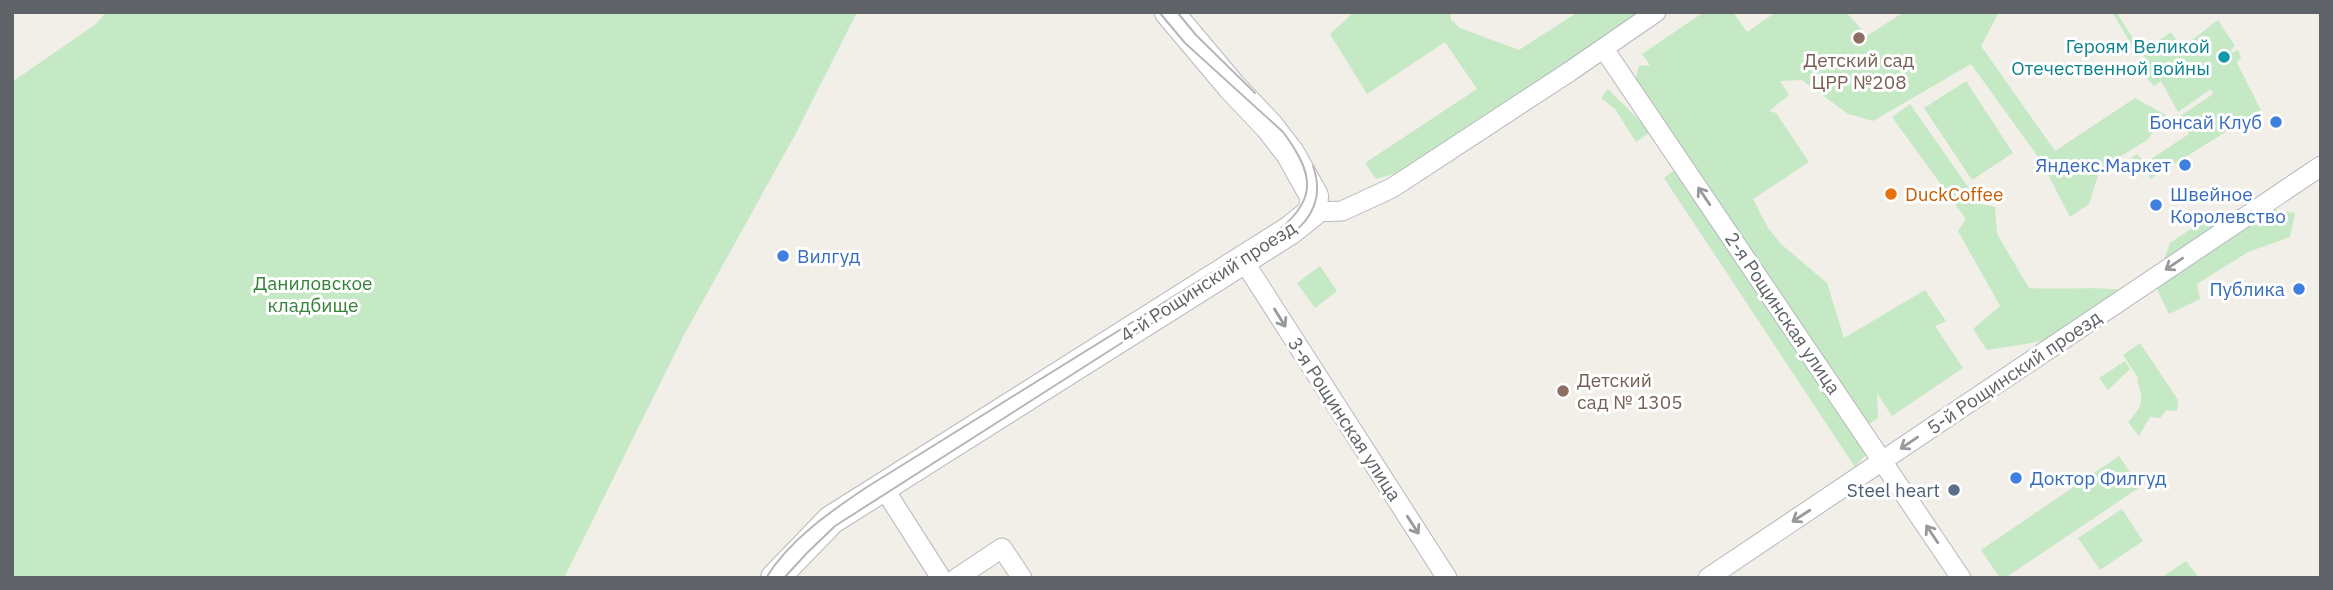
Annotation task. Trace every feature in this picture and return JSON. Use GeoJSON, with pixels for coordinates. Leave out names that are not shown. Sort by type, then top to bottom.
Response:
{"type":"FeatureCollection","features":[{"type":"Feature","properties":{"kind":"street"},"geometry":{"type":"LineString","coordinates":[[1168,12],[1290,153],[1314,196],[1313,212]]}},
{"type":"Feature","properties":{"kind":"street","name":"4-й Рощинский проезд"},"geometry":{"type":"LineString","coordinates":[[775,578],[831,520],[1289,231],[1313,212],[1342,211],[1392,188],[1656,12]]}},
{"type":"Feature","properties":{"kind":"street","name":"2-я Рощинская улица"},"geometry":{"type":"LineString","coordinates":[[1604,49],[1884,460],[1961,578]]}},
{"type":"Feature","properties":{"kind":"street","name":"5-й Рощинский проезд"},"geometry":{"type":"LineString","coordinates":[[1708,578],[2321,166]]}},
{"type":"Feature","properties":{"kind":"street","name":"3-я Рощинская улица"},"geometry":{"type":"LineString","coordinates":[[1243,260],[1447,578]]}},
{"type":"Feature","properties":{"kind":"street"},"geometry":{"type":"LineString","coordinates":[[883,487],[941,578]]}},
{"type":"Feature","properties":{"kind":"street"},"geometry":{"type":"LineString","coordinates":[[957,578],[1002,548],[1022,578]]}},
{"type":"Feature","properties":{"kind":"green space","name":"Даниловское кладбище"},"geometry":{"type":"Polygon","coordinates":[[[106,12],[857,12],[796,133],[685,333],[564,578],[12,578],[12,82],[96,24],[106,12]]]}},
{"type":"Feature","properties":{"kind":"green space"},"geometry":{"type":"Polygon","coordinates":[[[1354,12],[1451,12],[1451,20],[1460,28],[1519,50],[1578,12],[1648,12],[1476,128],[1394,174],[1376,179],[1365,163],[1477,89],[1445,42],[1367,94],[1330,34],[1354,12]]]}},
{"type":"Feature","properties":{"kind":"green space"},"geometry":{"type":"Polygon","coordinates":[[[1704,12],[1733,12],[1747,32],[1776,12],[1846,12],[1867,36],[1904,12],[1999,12],[1981,46],[2055,151],[2135,98],[2166,115],[2147,140],[2100,169],[2089,204],[2070,217],[2041,161],[1971,64],[1873,121],[1848,114],[1802,80],[1780,81],[1789,95],[1769,111],[1776,113],[1809,162],[1753,199],[1768,228],[1781,244],[1827,283],[1844,338],[1925,290],[1946,321],[1935,326],[1963,368],[1892,416],[1877,393],[1878,418],[1868,425],[1635,80],[1639,66],[1650,65],[1642,54],[1704,12]]]}},
{"type":"Feature","properties":{"kind":"green space"},"geometry":{"type":"Polygon","coordinates":[[[2112,12],[2116,12],[2142,52],[2171,32],[2181,46],[2178,50],[2182,53],[2188,43],[2218,20],[2235,46],[2231,49],[2232,53],[2238,50],[2241,57],[2237,63],[2261,110],[2150,179],[2148,173],[2143,175],[2131,158],[2137,154],[2145,163],[2189,134],[2179,117],[2213,94],[2211,89],[2178,112],[2161,81],[2154,86],[2141,72],[2150,65],[2142,53],[2134,49],[2112,12]]]}},
{"type":"Feature","properties":{"kind":"green space"},"geometry":{"type":"Polygon","coordinates":[[[1966,81],[2013,153],[1972,180],[1924,108],[1966,81]]]}},
{"type":"Feature","properties":{"kind":"green space"},"geometry":{"type":"Polygon","coordinates":[[[1608,89],[1651,132],[1636,142],[1615,109],[1601,98],[1608,89]]]}},
{"type":"Feature","properties":{"kind":"green space"},"geometry":{"type":"Polygon","coordinates":[[[1910,104],[1980,204],[1995,207],[1997,234],[2029,288],[2123,290],[2055,339],[1987,350],[1973,329],[2000,306],[1958,231],[1966,219],[1892,117],[1910,104]]]}},
{"type":"Feature","properties":{"kind":"green space"},"geometry":{"type":"Polygon","coordinates":[[[1676,169],[1869,451],[1855,467],[1664,178],[1676,169]]]}},
{"type":"Feature","properties":{"kind":"green space"},"geometry":{"type":"Polygon","coordinates":[[[2269,209],[2295,213],[2290,237],[2248,252],[2197,284],[2200,299],[2169,314],[2155,285],[2170,243],[2213,214],[2229,221],[2269,209]]]}},
{"type":"Feature","properties":{"kind":"green space"},"geometry":{"type":"Polygon","coordinates":[[[1320,266],[1337,291],[1315,308],[1297,283],[1320,266]]]}},
{"type":"Feature","properties":{"kind":"green space"},"geometry":{"type":"Polygon","coordinates":[[[2140,343],[2178,400],[2177,411],[2166,410],[2160,418],[2150,417],[2139,436],[2128,422],[2141,403],[2138,378],[2123,355],[2140,343]]]}},
{"type":"Feature","properties":{"kind":"green space"},"geometry":{"type":"Polygon","coordinates":[[[2125,361],[2130,369],[2108,390],[2099,378],[2125,361]]]}},
{"type":"Feature","properties":{"kind":"green space"},"geometry":{"type":"Polygon","coordinates":[[[2119,456],[2140,487],[2005,578],[2000,578],[1981,550],[2119,456]]]}},
{"type":"Feature","properties":{"kind":"green space"},"geometry":{"type":"Polygon","coordinates":[[[2122,509],[2143,541],[2100,570],[2078,538],[2122,509]]]}},
{"type":"Feature","properties":{"kind":"green space"},"geometry":{"type":"Polygon","coordinates":[[[2186,561],[2199,578],[2161,578],[2186,561]]]}},
{"type":"Feature","properties":{"kind":"tram line"},"geometry":{"type":"LineString","coordinates":[[766,578],[786,551],[825,516],[853,496],[1271,236],[1297,212],[1307,188],[1306,175],[1302,162],[1283,132],[1185,43],[1159,12]]}},
{"type":"Feature","properties":{"kind":"tram line"},"geometry":{"type":"LineString","coordinates":[[1177,12],[1196,35],[1255,93]]}},
{"type":"Feature","properties":{"kind":"tram line"},"geometry":{"type":"LineString","coordinates":[[1251,260],[1292,234],[1311,212],[1316,199],[1317,184],[1313,166]]}},
{"type":"Feature","properties":{"kind":"tram line"},"geometry":{"type":"LineString","coordinates":[[784,578],[835,526],[1228,275]]}},
{"type":"Feature","properties":{"kind":"place","name":"Детский сад ЦРР №208"},"geometry":{"type":"Point","coordinates":[1859,38]}},
{"type":"Feature","properties":{"kind":"place","name":"Героям Великой Отечественной войны"},"geometry":{"type":"Point","coordinates":[2224,57]}},
{"type":"Feature","properties":{"kind":"place","name":"Бонсай Клуб"},"geometry":{"type":"Point","coordinates":[2276,122]}},
{"type":"Feature","properties":{"kind":"place","name":"Яндекс.Маркет"},"geometry":{"type":"Point","coordinates":[2185,165]}},
{"type":"Feature","properties":{"kind":"place","name":"DuckCoffee"},"geometry":{"type":"Point","coordinates":[1891,194]}},
{"type":"Feature","properties":{"kind":"place","name":"Швейное Королевство"},"geometry":{"type":"Point","coordinates":[2156,205]}},
{"type":"Feature","properties":{"kind":"place","name":"Вилгуд"},"geometry":{"type":"Point","coordinates":[783,256]}},
{"type":"Feature","properties":{"kind":"place","name":"Публика"},"geometry":{"type":"Point","coordinates":[2299,289]}},
{"type":"Feature","properties":{"kind":"place","name":"Детский сад № 1305"},"geometry":{"type":"Point","coordinates":[1563,391]}},
{"type":"Feature","properties":{"kind":"place","name":"Доктор Филгуд"},"geometry":{"type":"Point","coordinates":[2016,478]}},
{"type":"Feature","properties":{"kind":"place","name":"Steel heart"},"geometry":{"type":"Point","coordinates":[1954,490]}}]}
